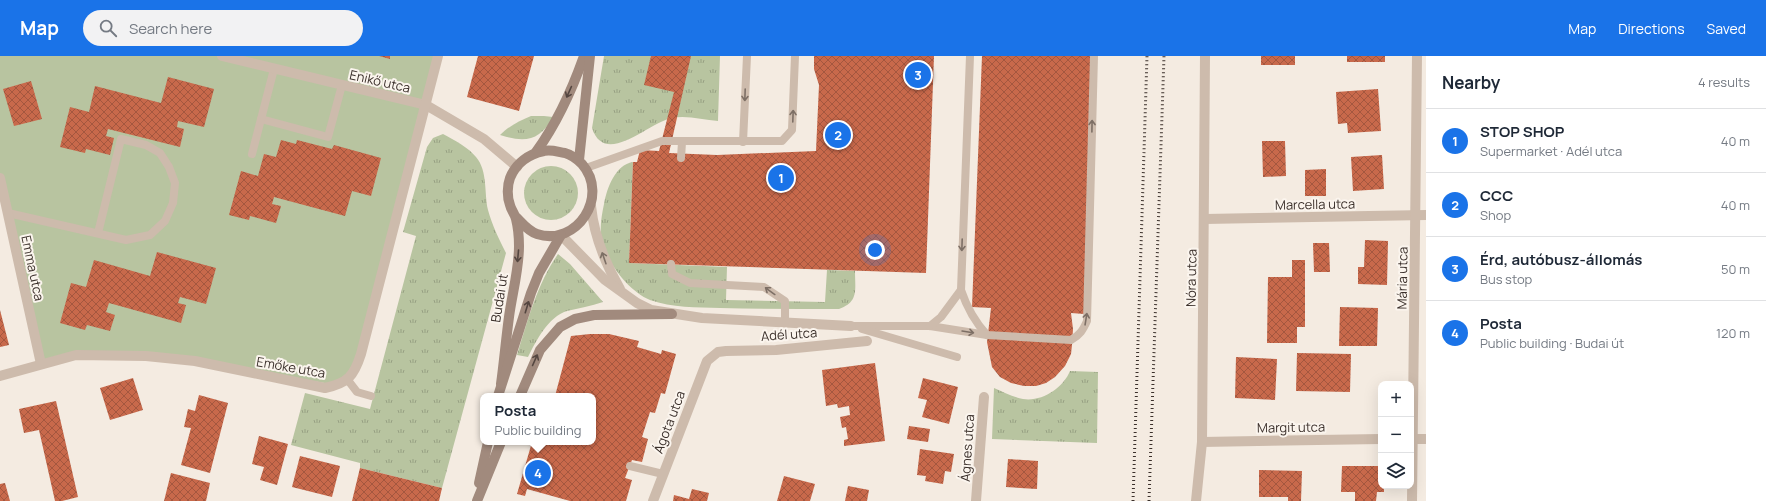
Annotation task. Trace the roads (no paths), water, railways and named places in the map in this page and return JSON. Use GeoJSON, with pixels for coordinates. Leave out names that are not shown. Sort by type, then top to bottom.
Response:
{"type":"FeatureCollection","features":[{"type":"Feature","properties":{"kind":"main road","name":"Budai út"},"geometry":{"type":"LineString","coordinates":[[584,56],[550,134],[536,152],[525,158],[517,167],[510,178],[508,192],[510,205],[516,217],[525,227],[536,234],[548,236],[561,235],[576,226],[585,217],[591,206]]}},
{"type":"Feature","properties":{"kind":"main road"},"geometry":{"type":"LineString","coordinates":[[578,160],[590,56]]}},
{"type":"Feature","properties":{"kind":"main road"},"geometry":{"type":"LineString","coordinates":[[536,152],[548,150],[570,154],[578,160],[586,168],[591,180],[593,193],[591,206]]}},
{"type":"Feature","properties":{"kind":"main road","name":"Budai út"},"geometry":{"type":"LineString","coordinates":[[501,384],[518,260],[519,244],[516,217]]}},
{"type":"Feature","properties":{"kind":"main road","name":"Budai út"},"geometry":{"type":"LineString","coordinates":[[499,393],[539,273],[561,235]]}},
{"type":"Feature","properties":{"kind":"main road"},"geometry":{"type":"LineString","coordinates":[[521,393],[540,350],[560,327],[575,320],[594,315],[672,314]]}},
{"type":"Feature","properties":{"kind":"main road"},"geometry":{"type":"LineString","coordinates":[[476,501],[487,445]]}},
{"type":"Feature","properties":{"kind":"main road"},"geometry":{"type":"LineString","coordinates":[[476,501],[500,445]]}},
{"type":"Feature","properties":{"kind":"street","name":"Enikő utca"},"geometry":{"type":"LineString","coordinates":[[222,56],[426,105],[484,140],[517,167]]}},
{"type":"Feature","properties":{"kind":"street"},"geometry":{"type":"LineString","coordinates":[[347,379],[356,369],[362,354],[438,56]]}},
{"type":"Feature","properties":{"kind":"street","name":"Nóra utca"},"geometry":{"type":"LineString","coordinates":[[1196,501],[1202,442],[1205,219],[1205,56]]}},
{"type":"Feature","properties":{"kind":"street","name":"Mária utca"},"geometry":{"type":"LineString","coordinates":[[1412,417],[1417,56]]}},
{"type":"Feature","properties":{"kind":"street","name":"Emma utca"},"geometry":{"type":"LineString","coordinates":[[0,178],[41,364]]}},
{"type":"Feature","properties":{"kind":"street"},"geometry":{"type":"LineString","coordinates":[[591,206],[593,226],[608,267],[622,292]]}},
{"type":"Feature","properties":{"kind":"street","name":"Marcella utca"},"geometry":{"type":"LineString","coordinates":[[1205,219],[1426,215]]}},
{"type":"Feature","properties":{"kind":"street"},"geometry":{"type":"LineString","coordinates":[[561,235],[605,280],[637,303],[651,310],[702,318],[851,326]]}},
{"type":"Feature","properties":{"kind":"street","name":"Adél utca"},"geometry":{"type":"LineString","coordinates":[[714,354],[726,351],[776,350],[867,341]]}},
{"type":"Feature","properties":{"kind":"street","name":"Ágota utca"},"geometry":{"type":"LineString","coordinates":[[653,501],[707,361],[714,354]]}},
{"type":"Feature","properties":{"kind":"street","name":"Emőke utca"},"geometry":{"type":"LineString","coordinates":[[0,376],[76,355],[146,356],[195,361],[325,388],[336,385],[347,379]]}},
{"type":"Feature","properties":{"kind":"street","name":"Ágnes utca"},"geometry":{"type":"LineString","coordinates":[[976,501],[984,397]]}},
{"type":"Feature","properties":{"kind":"street","name":"Margit utca"},"geometry":{"type":"LineString","coordinates":[[1202,442],[1378,439]]}},
{"type":"Feature","properties":{"kind":"street"},"geometry":{"type":"LineString","coordinates":[[1414,439],[1426,439]]}},
{"type":"Feature","properties":{"kind":"street","name":"Mária utca"},"geometry":{"type":"LineString","coordinates":[[1412,453],[1412,501]]}},
{"type":"Feature","properties":{"kind":"lane"},"geometry":{"type":"LineString","coordinates":[[743,142],[747,56]]}},
{"type":"Feature","properties":{"kind":"lane"},"geometry":{"type":"LineString","coordinates":[[586,168],[662,142],[782,141],[792,130],[795,56]]}},
{"type":"Feature","properties":{"kind":"lane"},"geometry":{"type":"LineString","coordinates":[[970,56],[961,290],[966,307],[974,320],[987,335]]}},
{"type":"Feature","properties":{"kind":"lane"},"geometry":{"type":"LineString","coordinates":[[851,326],[930,326],[987,335],[1071,340],[1078,336],[1083,330],[1087,321],[1094,56]]}},
{"type":"Feature","properties":{"kind":"lane"},"geometry":{"type":"LineString","coordinates":[[252,154],[274,69]]}},
{"type":"Feature","properties":{"kind":"lane"},"geometry":{"type":"LineString","coordinates":[[260,119],[328,137],[342,86]]}},
{"type":"Feature","properties":{"kind":"lane"},"geometry":{"type":"LineString","coordinates":[[8,213],[98,234],[126,240],[150,235],[166,221],[173,202],[175,182],[169,167],[160,153],[146,145],[121,139],[98,234]]}},
{"type":"Feature","properties":{"kind":"lane"},"geometry":{"type":"LineString","coordinates":[[681,158],[682,142]]}},
{"type":"Feature","properties":{"kind":"lane"},"geometry":{"type":"LineString","coordinates":[[671,264],[672,274],[690,283],[764,286],[785,301],[784,322]]}},
{"type":"Feature","properties":{"kind":"lane"},"geometry":{"type":"LineString","coordinates":[[930,326],[941,317],[961,290]]}},
{"type":"Feature","properties":{"kind":"lane"},"geometry":{"type":"LineString","coordinates":[[851,326],[957,357]]}},
{"type":"Feature","properties":{"kind":"lane"},"geometry":{"type":"LineString","coordinates":[[347,379],[357,392],[371,396]]}},
{"type":"Feature","properties":{"kind":"lane"},"geometry":{"type":"LineString","coordinates":[[630,466],[663,474]]}},
{"type":"Feature","properties":{"kind":"railway"},"geometry":{"type":"LineString","coordinates":[[1133,501],[1147,56]]}},
{"type":"Feature","properties":{"kind":"railway"},"geometry":{"type":"LineString","coordinates":[[1149,501],[1164,56]]}},
{"type":"Feature","properties":{"kind":"place","name":"Érd, autóbusz-állomás"},"geometry":{"type":"Point","coordinates":[918,75]}},
{"type":"Feature","properties":{"kind":"place","name":"CCC"},"geometry":{"type":"Point","coordinates":[838,135]}},
{"type":"Feature","properties":{"kind":"place","name":"STOP SHOP"},"geometry":{"type":"Point","coordinates":[781,178]}},
{"type":"Feature","properties":{"kind":"place","name":"Posta"},"geometry":{"type":"Point","coordinates":[538,473]}}]}
